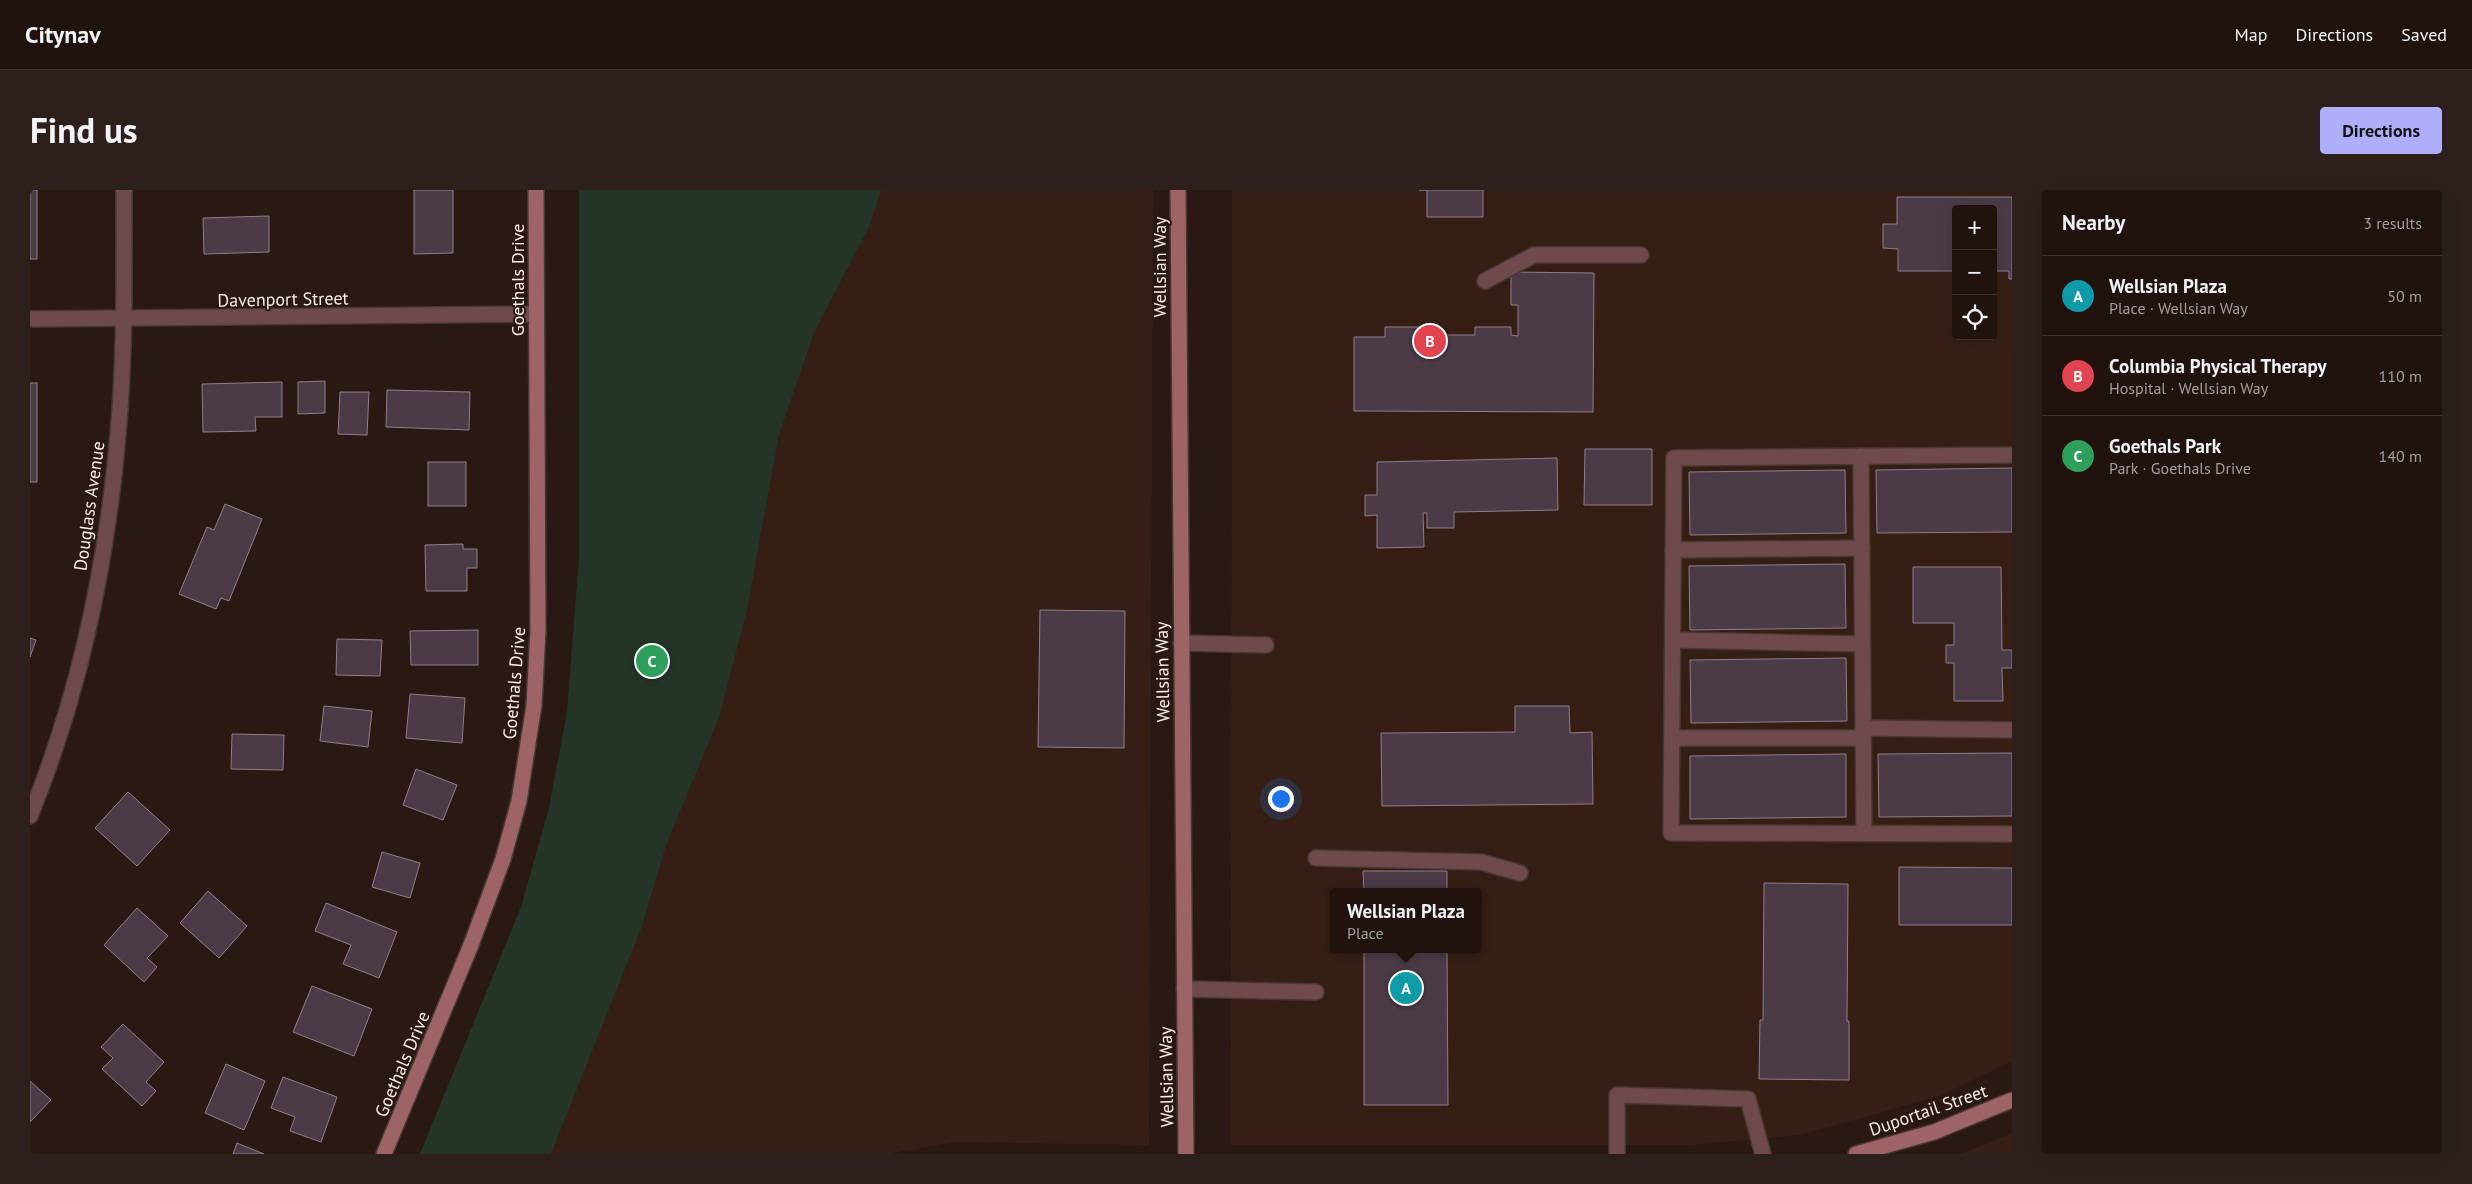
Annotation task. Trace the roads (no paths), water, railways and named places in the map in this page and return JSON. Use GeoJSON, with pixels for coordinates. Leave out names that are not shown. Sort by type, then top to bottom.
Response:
{"type":"FeatureCollection","features":[{"type":"Feature","properties":{"kind":"main road","name":"Goethals Drive"},"geometry":{"type":"LineString","coordinates":[[384,1154],[488,903],[519,801],[534,705],[538,631],[536,190]]}},
{"type":"Feature","properties":{"kind":"main road","name":"Wellsian Way"},"geometry":{"type":"LineString","coordinates":[[1178,190],[1186,1154]]}},
{"type":"Feature","properties":{"kind":"main road","name":"Duportail Street"},"geometry":{"type":"LineString","coordinates":[[1856,1154],[1934,1132],[2012,1100]]}},
{"type":"Feature","properties":{"kind":"street","name":"Douglass Avenue"},"geometry":{"type":"LineString","coordinates":[[30,816],[62,728],[86,645],[112,495],[120,408],[124,319],[124,190]]}},
{"type":"Feature","properties":{"kind":"street"},"geometry":{"type":"LineString","coordinates":[[1484,281],[1534,255],[1641,255]]}},
{"type":"Feature","properties":{"kind":"street","name":"Davenport Street"},"geometry":{"type":"LineString","coordinates":[[30,319],[536,314]]}},
{"type":"Feature","properties":{"kind":"street"},"geometry":{"type":"LineString","coordinates":[[2012,455],[1674,458],[1671,833],[2012,834]]}},
{"type":"Feature","properties":{"kind":"street"},"geometry":{"type":"LineString","coordinates":[[1861,456],[1864,833]]}},
{"type":"Feature","properties":{"kind":"street"},"geometry":{"type":"LineString","coordinates":[[1673,550],[1862,548]]}},
{"type":"Feature","properties":{"kind":"street"},"geometry":{"type":"LineString","coordinates":[[1673,640],[1862,644]]}},
{"type":"Feature","properties":{"kind":"street"},"geometry":{"type":"LineString","coordinates":[[1181,643],[1266,645]]}},
{"type":"Feature","properties":{"kind":"street"},"geometry":{"type":"LineString","coordinates":[[1672,738],[2012,730]]}},
{"type":"Feature","properties":{"kind":"street"},"geometry":{"type":"LineString","coordinates":[[1316,858],[1481,862],[1520,873]]}},
{"type":"Feature","properties":{"kind":"street"},"geometry":{"type":"LineString","coordinates":[[1184,989],[1316,992]]}},
{"type":"Feature","properties":{"kind":"street"},"geometry":{"type":"LineString","coordinates":[[1617,1154],[1617,1094],[1748,1099],[1764,1154]]}},
{"type":"Feature","properties":{"kind":"place","name":"Columbia Physical Therapy"},"geometry":{"type":"Point","coordinates":[1430,341]}},
{"type":"Feature","properties":{"kind":"place","name":"Goethals Park"},"geometry":{"type":"Point","coordinates":[652,661]}},
{"type":"Feature","properties":{"kind":"place","name":"Wellsian Plaza"},"geometry":{"type":"Point","coordinates":[1406,988]}}]}
